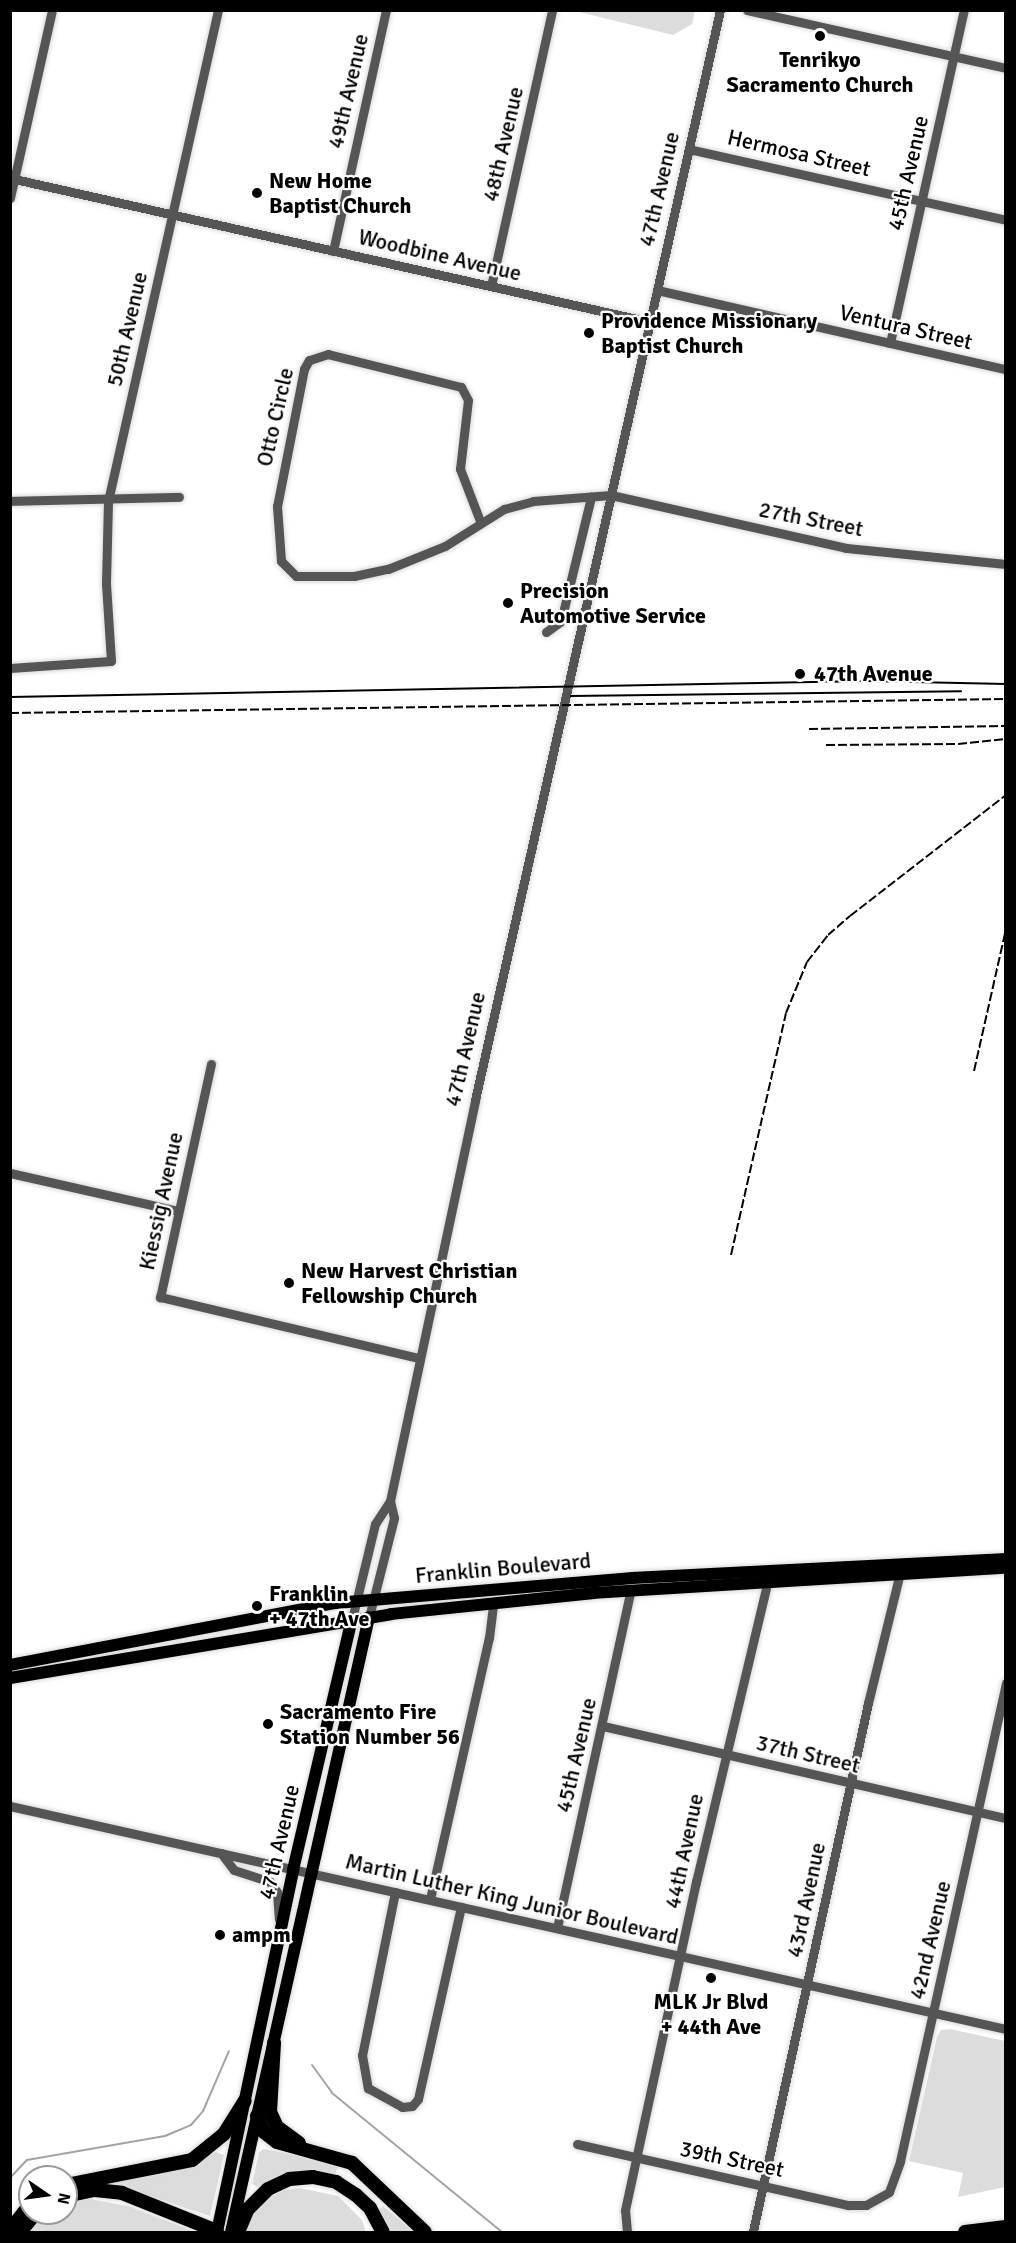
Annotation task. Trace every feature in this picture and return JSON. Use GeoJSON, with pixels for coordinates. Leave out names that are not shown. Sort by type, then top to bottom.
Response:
{"type":"FeatureCollection","features":[{"type":"Feature","properties":{"kind":"highway"},"geometry":{"type":"LineString","coordinates":[[274,2043],[270,2112],[277,2127],[314,2152]]}},
{"type":"Feature","properties":{"kind":"highway"},"geometry":{"type":"LineString","coordinates":[[78,2183],[192,2160],[224,2134],[245,2101]]}},
{"type":"Feature","properties":{"kind":"highway"},"geometry":{"type":"LineString","coordinates":[[256,2116],[269,2137],[352,2163],[425,2232]]}},
{"type":"Feature","properties":{"kind":"highway"},"geometry":{"type":"LineString","coordinates":[[238,2232],[248,2209],[268,2189],[290,2179],[313,2177],[336,2182],[356,2195],[370,2208],[383,2232]]}},
{"type":"Feature","properties":{"kind":"highway"},"geometry":{"type":"LineString","coordinates":[[78,2194],[95,2190],[122,2193],[222,2232]]}},
{"type":"Feature","properties":{"kind":"highway"},"geometry":{"type":"LineString","coordinates":[[965,2232],[1005,2227]]}},
{"type":"Feature","properties":{"kind":"main road","name":"Franklin Boulevard"},"geometry":{"type":"LineString","coordinates":[[10,1665],[356,1602],[593,1581],[1005,1558]]}},
{"type":"Feature","properties":{"kind":"main road","name":"Franklin Boulevard"},"geometry":{"type":"LineString","coordinates":[[10,1678],[352,1619],[492,1603],[631,1590],[899,1577],[1005,1568]]}},
{"type":"Feature","properties":{"kind":"main road"},"geometry":{"type":"LineString","coordinates":[[521,1600],[536,1592],[580,1587],[593,1581],[612,1586],[663,1581],[684,1587]]}},
{"type":"Feature","properties":{"kind":"main road","name":"47th Avenue"},"geometry":{"type":"LineString","coordinates":[[222,2232],[256,2116],[274,2043],[369,1617]]}},
{"type":"Feature","properties":{"kind":"main road","name":"47th Avenue"},"geometry":{"type":"LineString","coordinates":[[222,2232],[245,2101],[293,1870],[352,1619]]}},
{"type":"Feature","properties":{"kind":"street"},"geometry":{"type":"LineString","coordinates":[[10,198],[12,179],[52,10]]}},
{"type":"Feature","properties":{"kind":"street","name":"50th Avenue"},"geometry":{"type":"LineString","coordinates":[[10,668],[111,661],[106,584],[108,501],[218,10]]}},
{"type":"Feature","properties":{"kind":"street","name":"49th Avenue"},"geometry":{"type":"LineString","coordinates":[[333,251],[386,10]]}},
{"type":"Feature","properties":{"kind":"street","name":"48th Avenue"},"geometry":{"type":"LineString","coordinates":[[491,286],[552,10]]}},
{"type":"Feature","properties":{"kind":"street","name":"47th Avenue"},"geometry":{"type":"LineString","coordinates":[[352,1619],[375,1524],[390,1501],[419,1358],[720,10]]}},
{"type":"Feature","properties":{"kind":"street"},"geometry":{"type":"LineString","coordinates":[[747,10],[1005,68]]}},
{"type":"Feature","properties":{"kind":"street","name":"45th Avenue"},"geometry":{"type":"LineString","coordinates":[[890,343],[964,10]]}},
{"type":"Feature","properties":{"kind":"street","name":"Hermosa Street"},"geometry":{"type":"LineString","coordinates":[[689,149],[1005,220]]}},
{"type":"Feature","properties":{"kind":"street","name":"Woodbine Avenue"},"geometry":{"type":"LineString","coordinates":[[12,179],[650,322]]}},
{"type":"Feature","properties":{"kind":"street","name":"Ventura Street"},"geometry":{"type":"LineString","coordinates":[[657,291],[1005,369]]}},
{"type":"Feature","properties":{"kind":"street","name":"Otto Circle"},"geometry":{"type":"LineString","coordinates":[[480,521],[460,469],[468,400],[461,387],[328,354],[309,360],[302,379],[277,506],[277,543],[281,561],[289,572],[304,578],[354,576],[388,569],[445,546],[480,521],[520,503],[611,495]]}},
{"type":"Feature","properties":{"kind":"street","name":"27th Street"},"geometry":{"type":"LineString","coordinates":[[611,495],[846,548],[1005,564]]}},
{"type":"Feature","properties":{"kind":"street"},"geometry":{"type":"LineString","coordinates":[[546,632],[561,621],[591,497]]}},
{"type":"Feature","properties":{"kind":"street"},"geometry":{"type":"LineString","coordinates":[[10,501],[179,498]]}},
{"type":"Feature","properties":{"kind":"street","name":"Kiessig Avenue"},"geometry":{"type":"LineString","coordinates":[[211,1064],[160,1297],[419,1358]]}},
{"type":"Feature","properties":{"kind":"street"},"geometry":{"type":"LineString","coordinates":[[10,1173],[178,1211]]}},
{"type":"Feature","properties":{"kind":"street","name":"47th Avenue"},"geometry":{"type":"LineString","coordinates":[[369,1617],[394,1518],[390,1501]]}},
{"type":"Feature","properties":{"kind":"street","name":"43rd Avenue"},"geometry":{"type":"LineString","coordinates":[[753,2231],[851,1783],[899,1577]]}},
{"type":"Feature","properties":{"kind":"street","name":"44th Avenue"},"geometry":{"type":"LineString","coordinates":[[627,2232],[625,2210],[725,1755],[767,1584]]}},
{"type":"Feature","properties":{"kind":"street","name":"45th Avenue"},"geometry":{"type":"LineString","coordinates":[[556,1928],[603,1726],[631,1590]]}},
{"type":"Feature","properties":{"kind":"street"},"geometry":{"type":"LineString","coordinates":[[430,1899],[489,1638],[492,1603]]}},
{"type":"Feature","properties":{"kind":"street","name":"42nd Avenue"},"geometry":{"type":"LineString","coordinates":[[879,2200],[889,2192],[898,2171],[979,1812],[1005,1683]]}},
{"type":"Feature","properties":{"kind":"street","name":"37th Street"},"geometry":{"type":"LineString","coordinates":[[603,1726],[1005,1818]]}},
{"type":"Feature","properties":{"kind":"street","name":"Martin Luther King Junior Boulevard"},"geometry":{"type":"LineString","coordinates":[[10,1806],[1005,2030]]}},
{"type":"Feature","properties":{"kind":"street"},"geometry":{"type":"LineString","coordinates":[[220,1853],[234,1870],[265,1878],[274,1886],[280,1936]]}},
{"type":"Feature","properties":{"kind":"street"},"geometry":{"type":"LineString","coordinates":[[395,1892],[362,2055],[368,2088],[402,2107],[412,2106],[418,2100],[461,1906]]}},
{"type":"Feature","properties":{"kind":"street","name":"39th Street"},"geometry":{"type":"LineString","coordinates":[[577,2144],[848,2205],[879,2200]]}},
{"type":"Feature","properties":{"kind":"shaded area"},"geometry":{"type":"Polygon","coordinates":[[[571,10],[695,11],[692,24],[673,35],[571,10]]]}},
{"type":"Feature","properties":{"kind":"shaded area"},"geometry":{"type":"Polygon","coordinates":[[[950,2029],[1005,2041],[1005,2187],[958,2197],[963,2173],[909,2161],[937,2037],[941,2030],[950,2029]]]}},
{"type":"Feature","properties":{"kind":"shaded area"},"geometry":{"type":"Polygon","coordinates":[[[264,2149],[338,2166],[335,2175],[298,2170],[260,2188],[252,2184],[259,2152],[264,2149]]]}},
{"type":"Feature","properties":{"kind":"shaded area"},"geometry":{"type":"Polygon","coordinates":[[[216,2152],[224,2155],[210,2216],[114,2184],[114,2180],[193,2164],[216,2152]]]}},
{"type":"Feature","properties":{"kind":"shaded area"},"geometry":{"type":"Polygon","coordinates":[[[300,2188],[338,2196],[362,2220],[366,2232],[245,2232],[253,2214],[267,2199],[284,2190],[300,2188]]]}},
{"type":"Feature","properties":{"kind":"shaded area"},"geometry":{"type":"Polygon","coordinates":[[[90,2199],[128,2206],[195,2232],[29,2232],[35,2225],[78,2225],[78,2201],[90,2199]]]}},
{"type":"Feature","properties":{"kind":"shaded area"},"geometry":{"type":"Polygon","coordinates":[[[383,2206],[415,2232],[389,2232],[379,2209],[383,2206]]]}},
{"type":"Feature","properties":{"kind":"waterway"},"geometry":{"type":"LineString","coordinates":[[10,2178],[27,2160],[165,2136],[191,2125],[203,2111],[229,2051]]}},
{"type":"Feature","properties":{"kind":"waterway"},"geometry":{"type":"LineString","coordinates":[[312,2065],[332,2093],[502,2232]]}},
{"type":"Feature","properties":{"kind":"tram line"},"geometry":{"type":"LineString","coordinates":[[10,697],[866,681],[1006,684]]}},
{"type":"Feature","properties":{"kind":"tram line"},"geometry":{"type":"LineString","coordinates":[[571,696],[961,691]]}},
{"type":"Feature","properties":{"kind":"railway"},"geometry":{"type":"LineString","coordinates":[[10,713],[1006,699]]}},
{"type":"Feature","properties":{"kind":"railway"},"geometry":{"type":"LineString","coordinates":[[809,729],[1006,726]]}},
{"type":"Feature","properties":{"kind":"railway"},"geometry":{"type":"LineString","coordinates":[[826,745],[958,744],[1006,739]]}},
{"type":"Feature","properties":{"kind":"railway"},"geometry":{"type":"LineString","coordinates":[[731,1255],[786,1013],[807,962],[828,935],[850,916],[1006,795]]}},
{"type":"Feature","properties":{"kind":"railway"},"geometry":{"type":"LineString","coordinates":[[974,1071],[1006,929]]}},
{"type":"Feature","properties":{"kind":"place","name":"Tenrikyo Sacramento Church"},"geometry":{"type":"Point","coordinates":[820,36]}},
{"type":"Feature","properties":{"kind":"place","name":"New Home Baptist Church"},"geometry":{"type":"Point","coordinates":[257,193]}},
{"type":"Feature","properties":{"kind":"place","name":"Providence Missionary Baptist Church"},"geometry":{"type":"Point","coordinates":[589,333]}},
{"type":"Feature","properties":{"kind":"place","name":"Precision Automotive Service"},"geometry":{"type":"Point","coordinates":[508,603]}},
{"type":"Feature","properties":{"kind":"place","name":"47th Avenue"},"geometry":{"type":"Point","coordinates":[800,674]}},
{"type":"Feature","properties":{"kind":"place","name":"New Harvest Christian Fellowship Church"},"geometry":{"type":"Point","coordinates":[289,1283]}},
{"type":"Feature","properties":{"kind":"place","name":"Franklin + 47th Ave"},"geometry":{"type":"Point","coordinates":[257,1606]}},
{"type":"Feature","properties":{"kind":"place","name":"Sacramento Fire Station Number 56"},"geometry":{"type":"Point","coordinates":[268,1724]}},
{"type":"Feature","properties":{"kind":"place","name":"ampm"},"geometry":{"type":"Point","coordinates":[220,1935]}},
{"type":"Feature","properties":{"kind":"place","name":"MLK Jr Blvd + 44th Ave"},"geometry":{"type":"Point","coordinates":[711,1978]}}]}
